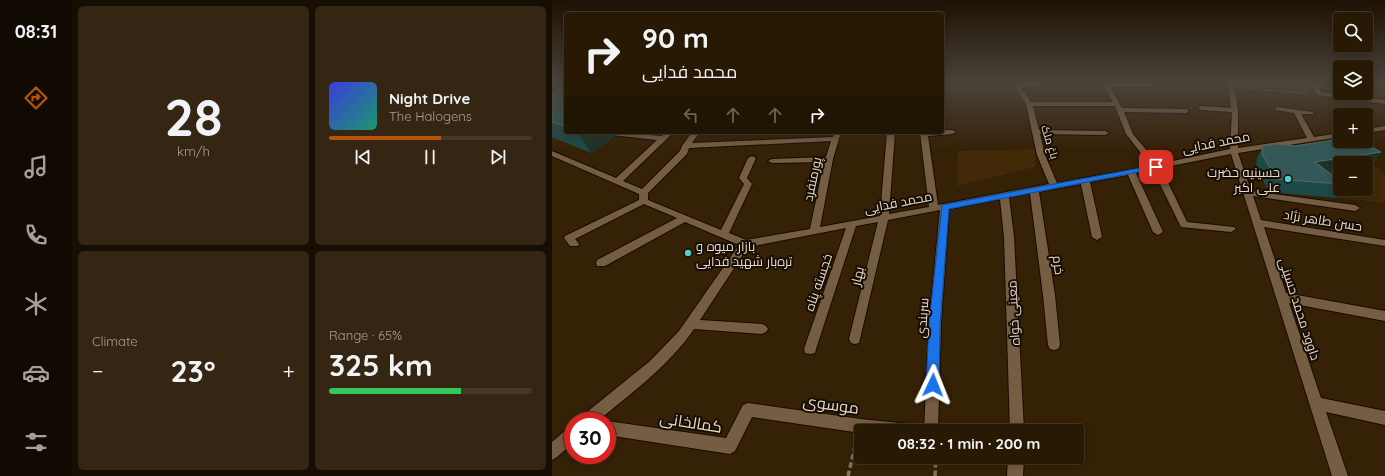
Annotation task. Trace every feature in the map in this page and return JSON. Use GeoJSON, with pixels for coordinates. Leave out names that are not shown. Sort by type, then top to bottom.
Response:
{"type":"FeatureCollection","features":[{"type":"Feature","properties":{"kind":"street","name":"باغ ملک"},"geometry":{"type":"LineString","coordinates":[[1029,105],[1041,155],[1054,186]]}},
{"type":"Feature","properties":{"kind":"street"},"geometry":{"type":"LineString","coordinates":[[1065,105],[1186,111]]}},
{"type":"Feature","properties":{"kind":"street"},"geometry":{"type":"LineString","coordinates":[[1234,150],[1235,105]]}},
{"type":"Feature","properties":{"kind":"street"},"geometry":{"type":"LineString","coordinates":[[1118,107],[1130,134],[1156,167],[1184,225],[1231,230]]}},
{"type":"Feature","properties":{"kind":"street"},"geometry":{"type":"LineString","coordinates":[[1201,108],[1236,110]]}},
{"type":"Feature","properties":{"kind":"street"},"geometry":{"type":"LineString","coordinates":[[1277,108],[1311,113]]}},
{"type":"Feature","properties":{"kind":"street"},"geometry":{"type":"LineString","coordinates":[[1296,111],[1312,139]]}},
{"type":"Feature","properties":{"kind":"street"},"geometry":{"type":"LineString","coordinates":[[1373,130],[1385,128]]}},
{"type":"Feature","properties":{"kind":"street"},"geometry":{"type":"LineString","coordinates":[[944,132],[952,132]]}},
{"type":"Feature","properties":{"kind":"street"},"geometry":{"type":"LineString","coordinates":[[1035,132],[1105,133]]}},
{"type":"Feature","properties":{"kind":"street"},"geometry":{"type":"LineString","coordinates":[[622,134],[664,138]]}},
{"type":"Feature","properties":{"kind":"street"},"geometry":{"type":"LineString","coordinates":[[618,181],[668,134]]}},
{"type":"Feature","properties":{"kind":"street"},"geometry":{"type":"LineString","coordinates":[[574,244],[569,238],[643,197],[684,152],[686,146],[695,134]]}},
{"type":"Feature","properties":{"kind":"street","name":"بهار"},"geometry":{"type":"LineString","coordinates":[[855,339],[884,219],[891,134]]}},
{"type":"Feature","properties":{"kind":"street","name":"سربندی"},"geometry":{"type":"LineString","coordinates":[[924,134],[940,208],[931,424]]}},
{"type":"Feature","properties":{"kind":"street"},"geometry":{"type":"LineString","coordinates":[[686,146],[837,135]]}},
{"type":"Feature","properties":{"kind":"street","name":"پورمنفرد"},"geometry":{"type":"LineString","coordinates":[[814,232],[828,159],[837,135]]}},
{"type":"Feature","properties":{"kind":"street","name":"محمد فدایی"},"geometry":{"type":"LineString","coordinates":[[745,244],[1132,172],[1234,150],[1333,135]]}},
{"type":"Feature","properties":{"kind":"street","name":"داوود محمد حسینی"},"geometry":{"type":"LineString","coordinates":[[1234,150],[1340,476]]}},
{"type":"Feature","properties":{"kind":"street"},"geometry":{"type":"LineString","coordinates":[[552,153],[618,181],[643,197],[685,218],[745,244],[683,335],[655,365],[598,412]]}},
{"type":"Feature","properties":{"kind":"street"},"geometry":{"type":"LineString","coordinates":[[723,235],[748,184],[743,178],[752,158]]}},
{"type":"Feature","properties":{"kind":"street"},"geometry":{"type":"LineString","coordinates":[[772,160],[828,159]]}},
{"type":"Feature","properties":{"kind":"street"},"geometry":{"type":"LineString","coordinates":[[1132,172],[1158,232]]}},
{"type":"Feature","properties":{"kind":"street"},"geometry":{"type":"LineString","coordinates":[[1085,180],[1097,237]]}},
{"type":"Feature","properties":{"kind":"street","name":"خرم"},"geometry":{"type":"LineString","coordinates":[[1034,190],[1049,295],[1054,345]]}},
{"type":"Feature","properties":{"kind":"street"},"geometry":{"type":"LineString","coordinates":[[1248,193],[1355,208]]}},
{"type":"Feature","properties":{"kind":"street","name":"معینی خواه"},"geometry":{"type":"LineString","coordinates":[[1004,195],[1009,238],[1017,424]]}},
{"type":"Feature","properties":{"kind":"street"},"geometry":{"type":"LineString","coordinates":[[602,263],[685,218]]}},
{"type":"Feature","properties":{"kind":"street","name":"حسن طاهر نژاد"},"geometry":{"type":"LineString","coordinates":[[1258,223],[1385,243]]}},
{"type":"Feature","properties":{"kind":"street","name":"خجسته پناه"},"geometry":{"type":"LineString","coordinates":[[810,349],[852,224]]}},
{"type":"Feature","properties":{"kind":"street"},"geometry":{"type":"LineString","coordinates":[[1282,297],[1385,316]]}},
{"type":"Feature","properties":{"kind":"street"},"geometry":{"type":"LineString","coordinates":[[691,324],[762,329]]}},
{"type":"Feature","properties":{"kind":"street"},"geometry":{"type":"LineString","coordinates":[[1316,403],[1385,418]]}},
{"type":"Feature","properties":{"kind":"street","name":"موسوی"},"geometry":{"type":"LineString","coordinates":[[748,410],[854,425]]}},
{"type":"Feature","properties":{"kind":"street","name":"کمالخانی"},"geometry":{"type":"LineString","coordinates":[[616,429],[730,446],[748,410]]}},
{"type":"Feature","properties":{"kind":"street"},"geometry":{"type":"LineString","coordinates":[[552,452],[564,441]]}},
{"type":"Feature","properties":{"kind":"street"},"geometry":{"type":"LineString","coordinates":[[1015,476],[1016,464]]}},
{"type":"Feature","properties":{"kind":"path"},"geometry":{"type":"LineString","coordinates":[[848,476],[854,451]]}},
{"type":"Feature","properties":{"kind":"path"},"geometry":{"type":"LineString","coordinates":[[935,476],[936,464]]}},
{"type":"Feature","properties":{"kind":"shaded area"},"geometry":{"type":"Polygon","coordinates":[[[1341,148],[1348,148],[1360,156],[1333,156],[1333,195],[1286,157],[1341,148]]]}},
{"type":"Feature","properties":{"kind":"shaded area"},"geometry":{"type":"Polygon","coordinates":[[[1035,149],[1035,167],[957,186],[958,151],[1035,149]]]}},
{"type":"Feature","properties":{"kind":"shaded area"},"geometry":{"type":"Polygon","coordinates":[[[1373,164],[1385,175],[1385,203],[1337,198],[1335,196],[1373,196],[1373,164]]]}},
{"type":"Feature","properties":{"kind":"building"},"geometry":{"type":"Polygon","coordinates":[[[552,105],[564,105],[564,126],[552,122],[552,105]]]}},
{"type":"Feature","properties":{"kind":"building"},"geometry":{"type":"Polygon","coordinates":[[[1333,140],[1333,148],[1373,148],[1381,152],[1355,156],[1333,156],[1333,159],[1315,162],[1333,176],[1333,183],[1276,179],[1262,154],[1263,146],[1276,144],[1294,146],[1333,140]]]}},
{"type":"Feature","properties":{"kind":"place","name":"حسینیه حضرت علی اکبر"},"geometry":{"type":"Point","coordinates":[1288,179]}},
{"type":"Feature","properties":{"kind":"place","name":"بازار میوه و تره‌بار شهید فدایی"},"geometry":{"type":"Point","coordinates":[688,253]}},
{"type":"Feature","properties":{"kind":"route"},"geometry":{"type":"LineString","coordinates":[[933,385],[935,324],[945,207],[1156,167]]}}]}
